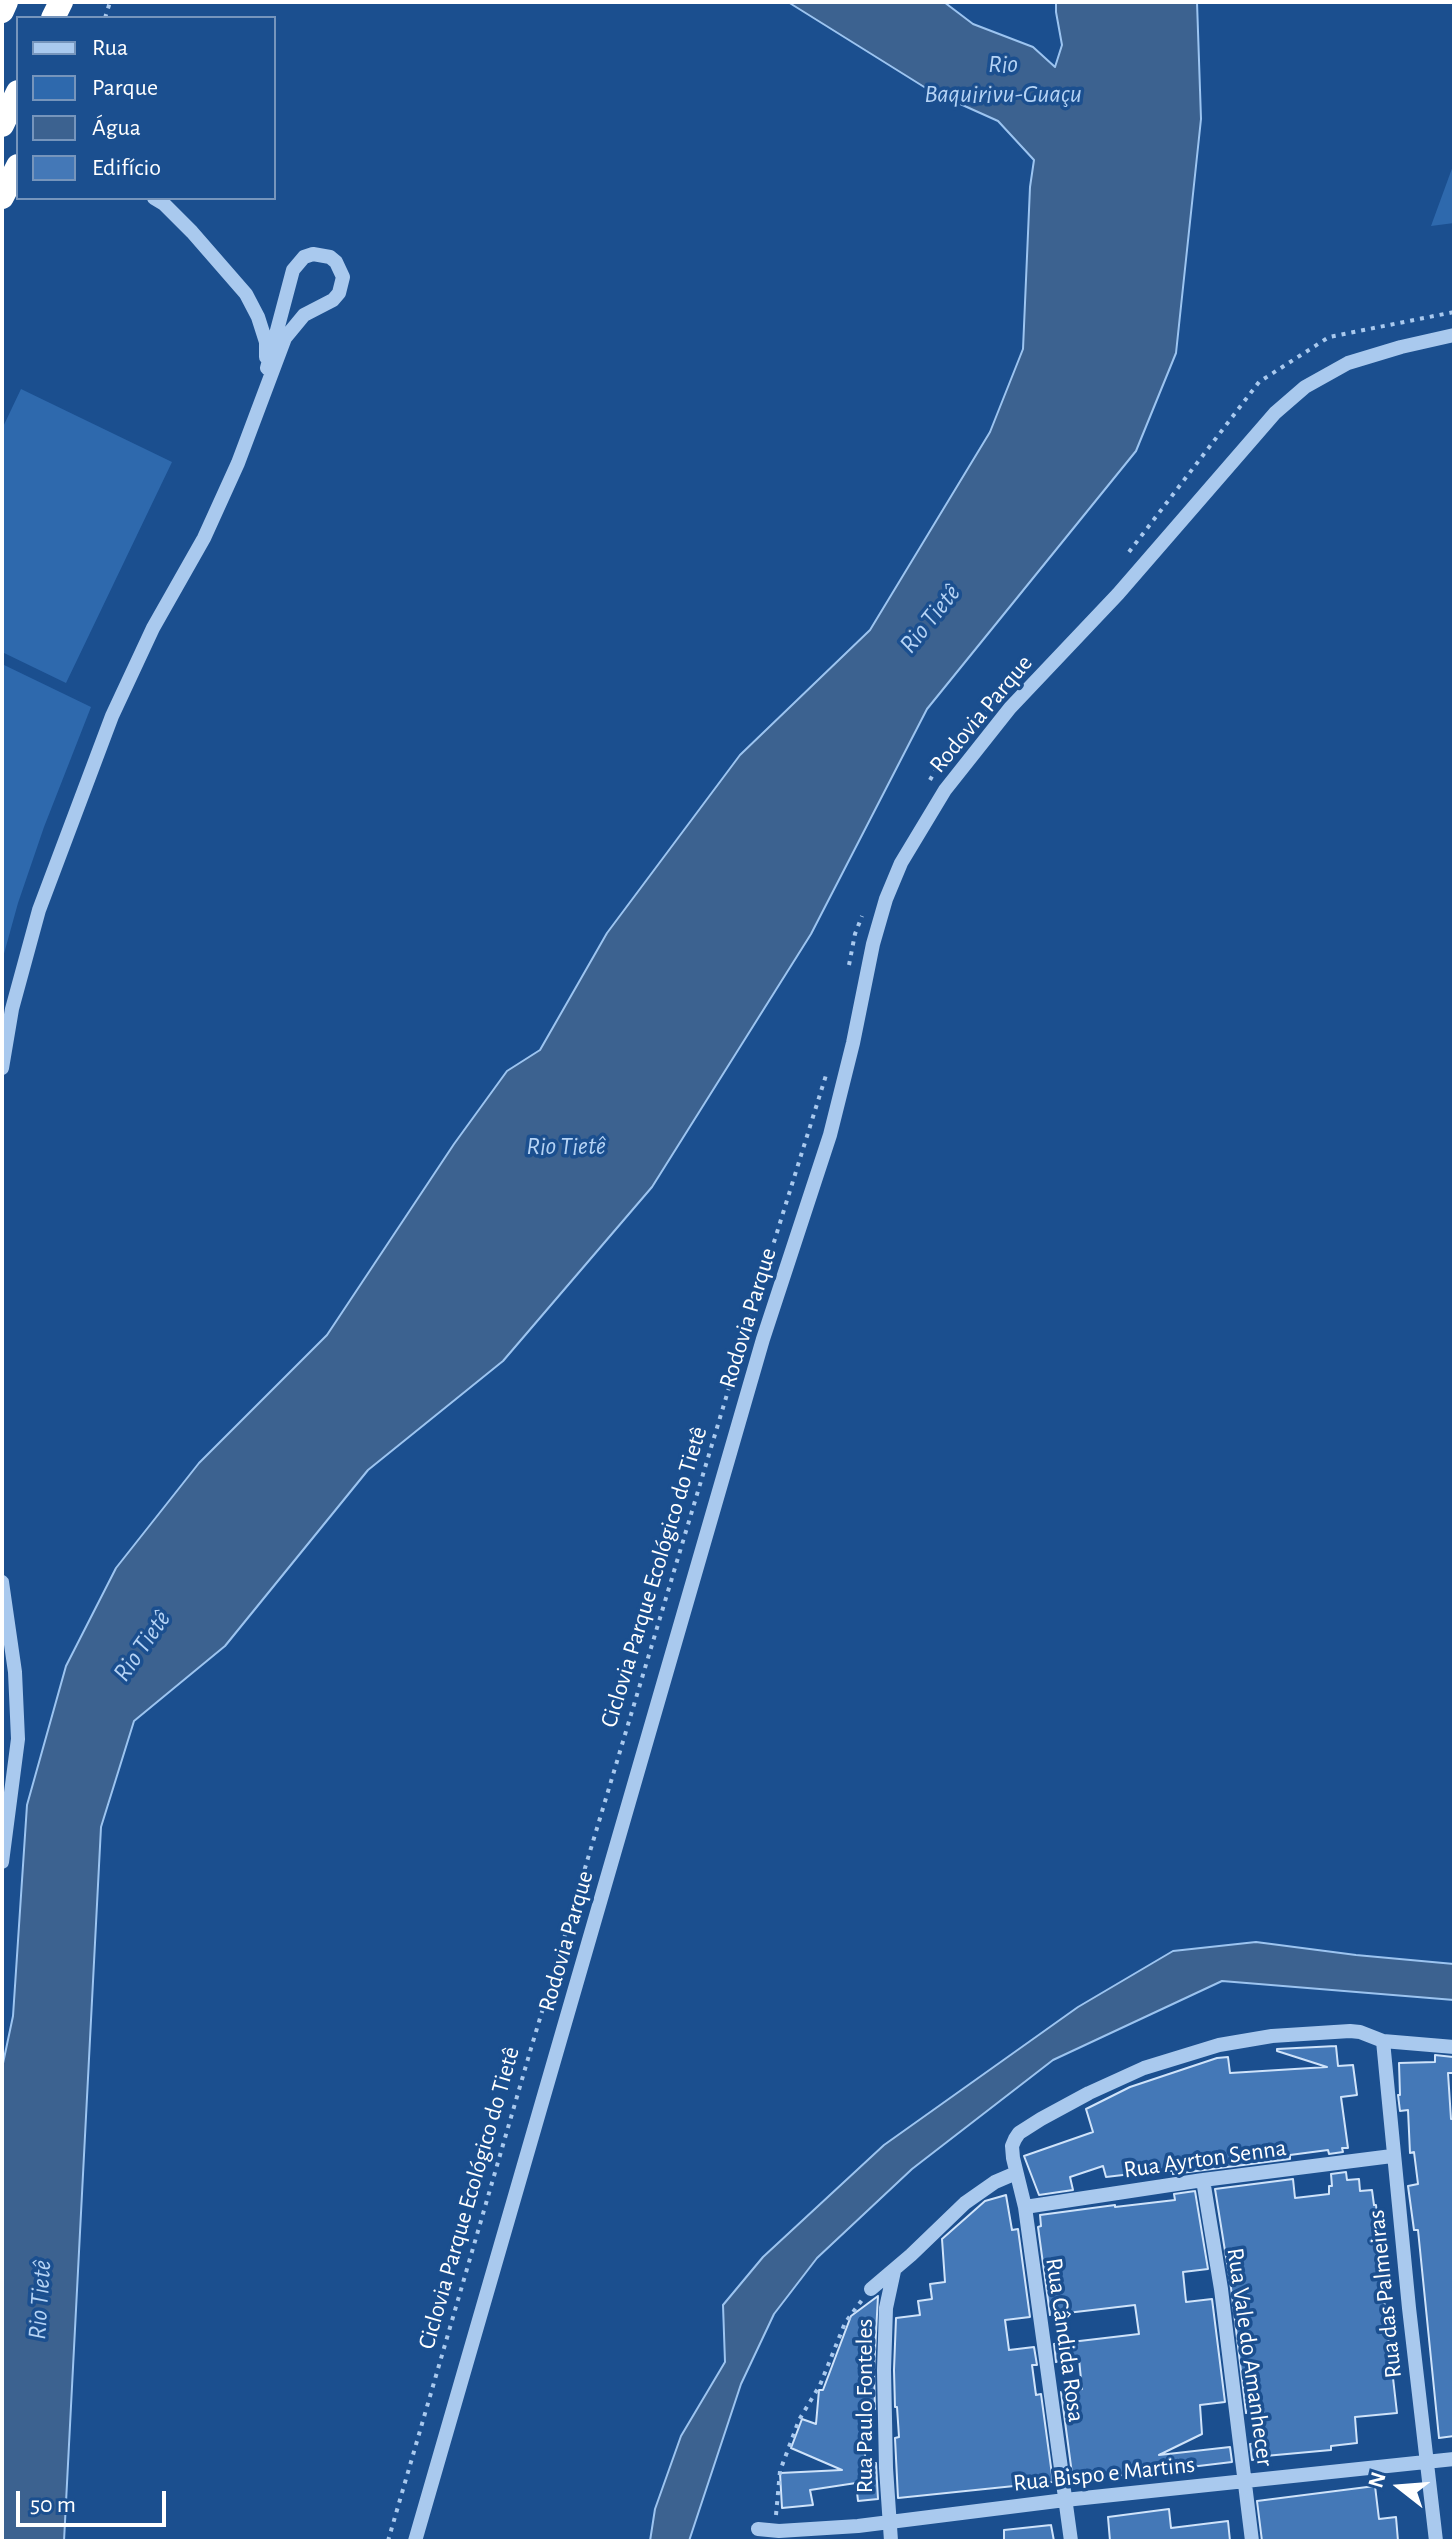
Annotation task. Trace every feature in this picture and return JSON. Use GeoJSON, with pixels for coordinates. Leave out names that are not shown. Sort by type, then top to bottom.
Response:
{"type":"FeatureCollection","features":[{"type":"Feature","properties":{"kind":"highway"},"geometry":{"type":"LineString","coordinates":[[2,11],[6,2]]}},
{"type":"Feature","properties":{"kind":"highway"},"geometry":{"type":"LineString","coordinates":[[2,125],[16,96]]}},
{"type":"Feature","properties":{"kind":"highway"},"geometry":{"type":"LineString","coordinates":[[2,197],[16,170]]}},
{"type":"Feature","properties":{"kind":"street"},"geometry":{"type":"LineString","coordinates":[[157,200],[229,271],[246,294],[266,342],[267,368]]}},
{"type":"Feature","properties":{"kind":"street"},"geometry":{"type":"LineString","coordinates":[[2,1068],[12,1009],[39,910],[112,716],[153,628],[204,538],[238,463],[285,338],[304,315],[333,300],[339,293],[343,277],[330,257],[313,254],[304,257],[293,270],[261,400]]}},
{"type":"Feature","properties":{"kind":"street","name":"Rodovia Parque"},"geometry":{"type":"LineString","coordinates":[[415,2541],[763,1339],[830,1135],[873,944],[886,899],[901,863],[945,790],[1010,708],[1118,594],[1275,413],[1305,387],[1348,363],[1454,335]]}},
{"type":"Feature","properties":{"kind":"street"},"geometry":{"type":"LineString","coordinates":[[2,1582],[15,1672],[18,1739],[2,1862]]}},
{"type":"Feature","properties":{"kind":"street","name":"Rua Cândida Rosa"},"geometry":{"type":"LineString","coordinates":[[1071,2541],[1025,2207],[1012,2146],[1019,2133],[1089,2093],[1144,2068],[1194,2051],[1272,2036],[1327,2031],[1360,2032],[1383,2041]]}},
{"type":"Feature","properties":{"kind":"street"},"geometry":{"type":"LineString","coordinates":[[1383,2041],[1454,2047]]}},
{"type":"Feature","properties":{"kind":"street","name":"Rua das Palmeiras"},"geometry":{"type":"LineString","coordinates":[[1383,2041],[1392,2156],[1436,2541]]}},
{"type":"Feature","properties":{"kind":"street","name":"Rua Ayrton Senna"},"geometry":{"type":"LineString","coordinates":[[1025,2207],[1392,2156]]}},
{"type":"Feature","properties":{"kind":"street"},"geometry":{"type":"LineString","coordinates":[[871,2289],[965,2203],[995,2182],[1016,2173]]}},
{"type":"Feature","properties":{"kind":"street","name":"Rua Vale do Amanhecer"},"geometry":{"type":"LineString","coordinates":[[1203,2180],[1221,2289],[1252,2541]]}},
{"type":"Feature","properties":{"kind":"street","name":"Rua Paulo Fonteles"},"geometry":{"type":"LineString","coordinates":[[891,2541],[884,2370],[886,2308],[894,2271]]}},
{"type":"Feature","properties":{"kind":"street","name":"Rua Bispo e Martins"},"geometry":{"type":"LineString","coordinates":[[758,2529],[778,2536],[1065,2500],[1454,2459]]}},
{"type":"Feature","properties":{"kind":"path"},"geometry":{"type":"LineString","coordinates":[[1129,553],[1259,382],[1329,337],[1454,312]]}},
{"type":"Feature","properties":{"kind":"path"},"geometry":{"type":"LineString","coordinates":[[926,785],[950,744],[994,700]]}},
{"type":"Feature","properties":{"kind":"path"},"geometry":{"type":"LineString","coordinates":[[847,978],[855,934],[865,908]]}},
{"type":"Feature","properties":{"kind":"path"},"geometry":{"type":"LineString","coordinates":[[750,1319],[829,1064]]}},
{"type":"Feature","properties":{"kind":"path","name":"Ciclovia Parque Ecológico do Tietê"},"geometry":{"type":"LineString","coordinates":[[388,2541],[732,1379]]}},
{"type":"Feature","properties":{"kind":"path"},"geometry":{"type":"LineString","coordinates":[[778,2536],[779,2476],[799,2420],[820,2385],[845,2323],[871,2289]]}},
{"type":"Feature","properties":{"kind":"green space"},"geometry":{"type":"Polygon","coordinates":[[[1454,163],[1454,223],[1431,226],[1454,163]]]}},
{"type":"Feature","properties":{"kind":"green space"},"geometry":{"type":"Polygon","coordinates":[[[21,389],[172,462],[66,683],[2,652],[2,429],[21,389]]]}},
{"type":"Feature","properties":{"kind":"green space"},"geometry":{"type":"Polygon","coordinates":[[[2,664],[91,707],[44,827],[2,961],[2,664]]]}},
{"type":"Feature","properties":{"kind":"water","name":"Rio Tietê"},"geometry":{"type":"Polygon","coordinates":[[[788,2],[944,2],[973,24],[1033,47],[1055,67],[1062,45],[1056,2],[1197,2],[1201,119],[1176,353],[1136,451],[927,709],[811,934],[652,1187],[503,1361],[368,1470],[225,1646],[134,1721],[101,1827],[64,2541],[2,2541],[2,2068],[13,2016],[27,1805],[66,1666],[116,1568],[199,1463],[327,1335],[454,1144],[507,1071],[540,1050],[607,933],[740,755],[870,630],[990,432],[1023,349],[1030,187],[1034,160],[998,121],[929,90],[788,2]]]}},
{"type":"Feature","properties":{"kind":"water"},"geometry":{"type":"Polygon","coordinates":[[[1256,1942],[1454,1964],[1454,2000],[1222,1981],[1053,2060],[912,2169],[817,2258],[774,2314],[741,2384],[689,2541],[650,2541],[655,2509],[681,2436],[725,2362],[723,2305],[763,2257],[884,2145],[1078,2007],[1173,1951],[1256,1942]]]}},
{"type":"Feature","properties":{"kind":"building"},"geometry":{"type":"Polygon","coordinates":[[[1336,2046],[1338,2066],[1353,2065],[1357,2095],[1341,2097],[1348,2148],[1342,2148],[1343,2152],[1329,2154],[1328,2150],[1290,2155],[1290,2159],[1173,2174],[1173,2171],[1157,2171],[1106,2177],[1103,2166],[1070,2177],[1073,2190],[1039,2195],[1024,2156],[1093,2132],[1086,2109],[1130,2087],[1217,2058],[1228,2057],[1230,2073],[1327,2067],[1277,2049],[1336,2046]]]}},
{"type":"Feature","properties":{"kind":"building"},"geometry":{"type":"Polygon","coordinates":[[[1435,2055],[1453,2057],[1453,2073],[1448,2073],[1451,2119],[1454,2119],[1454,2436],[1439,2438],[1418,2230],[1414,2230],[1408,2186],[1418,2184],[1414,2152],[1410,2153],[1408,2110],[1400,2111],[1398,2095],[1399,2063],[1435,2062],[1435,2055]]]}},
{"type":"Feature","properties":{"kind":"building"},"geometry":{"type":"Polygon","coordinates":[[[1346,2172],[1347,2180],[1359,2179],[1360,2191],[1372,2190],[1376,2205],[1397,2413],[1355,2417],[1357,2443],[1331,2446],[1331,2450],[1265,2456],[1263,2405],[1246,2413],[1215,2189],[1293,2179],[1295,2198],[1329,2194],[1331,2174],[1346,2172]]]}},
{"type":"Feature","properties":{"kind":"building"},"geometry":{"type":"Polygon","coordinates":[[[1195,2191],[1208,2269],[1183,2272],[1186,2302],[1212,2299],[1225,2402],[1200,2405],[1202,2434],[1159,2455],[1230,2447],[1232,2462],[1073,2481],[1061,2392],[1082,2389],[1079,2359],[1056,2362],[1054,2344],[1139,2334],[1135,2305],[1050,2315],[1038,2227],[1041,2226],[1040,2215],[1175,2200],[1174,2194],[1195,2191]]]}},
{"type":"Feature","properties":{"kind":"building"},"geometry":{"type":"Polygon","coordinates":[[[1006,2195],[1012,2230],[1018,2229],[1030,2317],[1005,2320],[1009,2350],[1034,2347],[1037,2365],[1032,2365],[1036,2395],[1041,2394],[1053,2482],[898,2498],[895,2438],[899,2437],[894,2370],[896,2318],[920,2315],[918,2301],[932,2299],[930,2284],[945,2282],[942,2239],[985,2201],[1006,2195]]]}},
{"type":"Feature","properties":{"kind":"building"},"geometry":{"type":"Polygon","coordinates":[[[878,2296],[875,2409],[860,2410],[866,2464],[876,2463],[878,2499],[858,2501],[856,2483],[810,2490],[813,2505],[782,2508],[780,2473],[842,2470],[791,2448],[802,2419],[816,2424],[819,2390],[823,2390],[851,2316],[878,2296]]]}},
{"type":"Feature","properties":{"kind":"building"},"geometry":{"type":"Polygon","coordinates":[[[1259,2443],[1260,2459],[1252,2460],[1250,2444],[1259,2443]]]}},
{"type":"Feature","properties":{"kind":"building"},"geometry":{"type":"Polygon","coordinates":[[[1375,2486],[1379,2519],[1396,2517],[1398,2541],[1262,2541],[1257,2501],[1375,2486]]]}},
{"type":"Feature","properties":{"kind":"building"},"geometry":{"type":"Polygon","coordinates":[[[1169,2509],[1171,2528],[1228,2521],[1230,2541],[1110,2541],[1108,2517],[1169,2509]]]}},
{"type":"Feature","properties":{"kind":"building"},"geometry":{"type":"Polygon","coordinates":[[[1051,2525],[1054,2541],[1004,2541],[1004,2530],[1051,2525]]]}},
{"type":"Feature","properties":{"kind":"water label","name":"Rio Baquirivu-Guaçu"},"geometry":{"type":"Point","coordinates":[1003,79]}}]}
